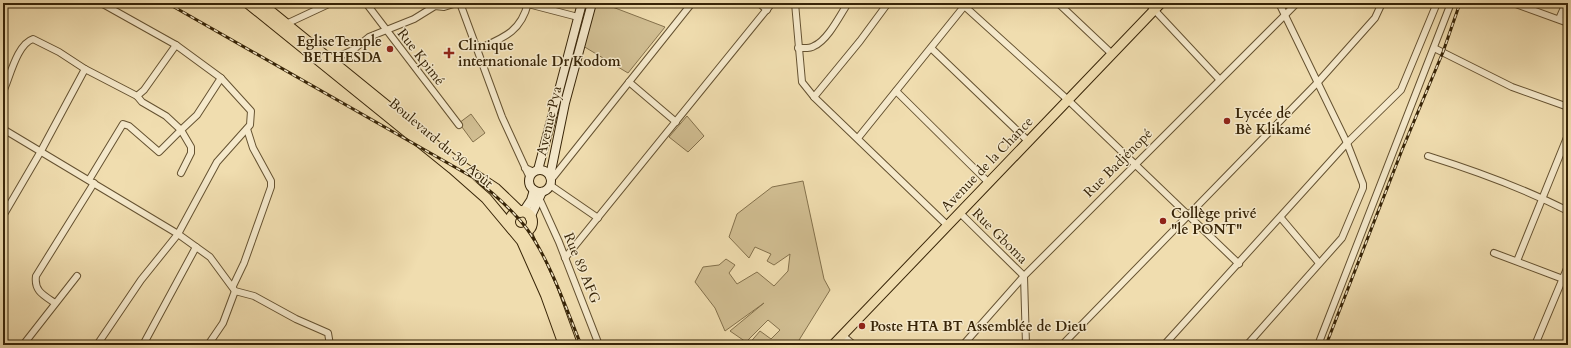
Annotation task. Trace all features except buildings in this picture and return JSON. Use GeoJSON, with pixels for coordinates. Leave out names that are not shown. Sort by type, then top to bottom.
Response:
{"type":"FeatureCollection","features":[{"type":"Feature","properties":{"kind":"highway","name":"Boulevard du 30 Août"},"geometry":{"type":"LineString","coordinates":[[248,3],[471,184],[486,198],[512,227],[522,241],[564,345]]}},
{"type":"Feature","properties":{"kind":"highway","name":"Boulevard du 30 Août"},"geometry":{"type":"LineString","coordinates":[[260,3],[458,164],[496,189],[525,214]]}},
{"type":"Feature","properties":{"kind":"highway"},"geometry":{"type":"LineString","coordinates":[[514,214],[525,214],[531,224],[526,232],[518,232],[512,227],[511,218],[514,214]]}},
{"type":"Feature","properties":{"kind":"highway"},"geometry":{"type":"LineString","coordinates":[[526,232],[552,290],[572,345]]}},
{"type":"Feature","properties":{"kind":"main road","name":"Avenue Pya"},"geometry":{"type":"LineString","coordinates":[[534,173],[582,3]]}},
{"type":"Feature","properties":{"kind":"main road","name":"Avenue Pya"},"geometry":{"type":"LineString","coordinates":[[551,180],[565,103],[592,3]]}},
{"type":"Feature","properties":{"kind":"main road","name":"Avenue de la Chance"},"geometry":{"type":"LineString","coordinates":[[833,345],[988,182],[1158,7]]}},
{"type":"Feature","properties":{"kind":"main road"},"geometry":{"type":"LineString","coordinates":[[525,214],[531,200],[538,191],[547,190],[551,180],[545,171],[534,173],[529,183],[538,191],[540,200],[525,214]]}},
{"type":"Feature","properties":{"kind":"street"},"geometry":{"type":"LineString","coordinates":[[98,345],[141,280],[178,234],[217,162],[247,129],[251,118],[251,111],[221,78],[176,45],[101,3]]}},
{"type":"Feature","properties":{"kind":"street"},"geometry":{"type":"LineString","coordinates":[[286,24],[331,3]]}},
{"type":"Feature","properties":{"kind":"street","name":"Rue Kpimé"},"geometry":{"type":"LineString","coordinates":[[366,3],[459,125]]}},
{"type":"Feature","properties":{"kind":"street"},"geometry":{"type":"LineString","coordinates":[[331,60],[353,50],[369,37],[414,19],[434,5],[444,7],[458,3],[478,49],[502,117],[525,168],[534,173]]}},
{"type":"Feature","properties":{"kind":"street"},"geometry":{"type":"LineString","coordinates":[[598,218],[551,180],[692,3]]}},
{"type":"Feature","properties":{"kind":"street"},"geometry":{"type":"LineString","coordinates":[[759,3],[767,10]]}},
{"type":"Feature","properties":{"kind":"street"},"geometry":{"type":"LineString","coordinates":[[565,258],[772,3]]}},
{"type":"Feature","properties":{"kind":"street"},"geometry":{"type":"LineString","coordinates":[[795,3],[802,82],[814,97],[947,225]]}},
{"type":"Feature","properties":{"kind":"street"},"geometry":{"type":"LineString","coordinates":[[798,48],[814,47],[820,42],[835,24],[848,3]]}},
{"type":"Feature","properties":{"kind":"street"},"geometry":{"type":"LineString","coordinates":[[814,97],[860,41],[888,3]]}},
{"type":"Feature","properties":{"kind":"street"},"geometry":{"type":"LineString","coordinates":[[1058,3],[1112,54]]}},
{"type":"Feature","properties":{"kind":"street"},"geometry":{"type":"LineString","coordinates":[[1148,3],[1158,7],[1219,79]]}},
{"type":"Feature","properties":{"kind":"street"},"geometry":{"type":"LineString","coordinates":[[1247,345],[1342,238],[1364,188],[1347,143],[1280,3]]}},
{"type":"Feature","properties":{"kind":"street","name":"Rue Badjénopé"},"geometry":{"type":"LineString","coordinates":[[963,345],[1024,276],[1219,79],[1297,3]]}},
{"type":"Feature","properties":{"kind":"street"},"geometry":{"type":"LineString","coordinates":[[1062,345],[1318,82],[1375,18],[1382,3]]}},
{"type":"Feature","properties":{"kind":"street"},"geometry":{"type":"LineString","coordinates":[[1164,345],[1281,218],[1347,143],[1403,88],[1437,3]]}},
{"type":"Feature","properties":{"kind":"street"},"geometry":{"type":"LineString","coordinates":[[1319,343],[1451,3]]}},
{"type":"Feature","properties":{"kind":"street"},"geometry":{"type":"LineString","coordinates":[[1513,3],[1568,23]]}},
{"type":"Feature","properties":{"kind":"street"},"geometry":{"type":"LineString","coordinates":[[1559,19],[1566,3]]}},
{"type":"Feature","properties":{"kind":"street"},"geometry":{"type":"LineString","coordinates":[[478,49],[505,38],[515,30],[522,19],[528,4],[578,17]]}},
{"type":"Feature","properties":{"kind":"street"},"geometry":{"type":"LineString","coordinates":[[858,138],[931,48],[964,4],[1068,100],[1239,264]]}},
{"type":"Feature","properties":{"kind":"street"},"geometry":{"type":"LineString","coordinates":[[3,92],[18,52],[28,40],[33,39],[59,52],[85,69],[137,96],[142,102],[166,116],[181,130],[191,147],[191,153],[181,173]]}},
{"type":"Feature","properties":{"kind":"street"},"geometry":{"type":"LineString","coordinates":[[137,96],[144,90],[176,45]]}},
{"type":"Feature","properties":{"kind":"street"},"geometry":{"type":"LineString","coordinates":[[931,48],[1028,141]]}},
{"type":"Feature","properties":{"kind":"street"},"geometry":{"type":"LineString","coordinates":[[1434,48],[1512,87],[1568,107]]}},
{"type":"Feature","properties":{"kind":"street"},"geometry":{"type":"LineString","coordinates":[[3,216],[41,151],[85,69]]}},
{"type":"Feature","properties":{"kind":"street"},"geometry":{"type":"LineString","coordinates":[[55,303],[38,291],[35,283],[36,276],[123,124],[129,126],[159,152],[197,115],[221,78]]}},
{"type":"Feature","properties":{"kind":"street"},"geometry":{"type":"LineString","coordinates":[[629,82],[676,122]]}},
{"type":"Feature","properties":{"kind":"street"},"geometry":{"type":"LineString","coordinates":[[896,91],[988,182]]}},
{"type":"Feature","properties":{"kind":"street"},"geometry":{"type":"LineString","coordinates":[[3,129],[178,234],[210,257],[234,288],[254,296],[296,319],[328,333],[330,345]]}},
{"type":"Feature","properties":{"kind":"street"},"geometry":{"type":"LineString","coordinates":[[208,345],[223,323],[234,288],[271,187],[271,181],[253,148],[247,129]]}},
{"type":"Feature","properties":{"kind":"street"},"geometry":{"type":"LineString","coordinates":[[1517,261],[1568,135]]}},
{"type":"Feature","properties":{"kind":"street"},"geometry":{"type":"LineString","coordinates":[[1428,156],[1542,198],[1568,211]]}},
{"type":"Feature","properties":{"kind":"street","name":"Rue 89 AFG"},"geometry":{"type":"LineString","coordinates":[[540,200],[565,258],[599,345]]}},
{"type":"Feature","properties":{"kind":"street","name":"Rue Gboma"},"geometry":{"type":"LineString","coordinates":[[960,213],[1024,276]]}},
{"type":"Feature","properties":{"kind":"street"},"geometry":{"type":"LineString","coordinates":[[1281,218],[1319,263]]}},
{"type":"Feature","properties":{"kind":"street"},"geometry":{"type":"LineString","coordinates":[[143,345],[196,247]]}},
{"type":"Feature","properties":{"kind":"street"},"geometry":{"type":"LineString","coordinates":[[1494,253],[1563,279]]}},
{"type":"Feature","properties":{"kind":"street"},"geometry":{"type":"LineString","coordinates":[[1535,345],[1568,266]]}},
{"type":"Feature","properties":{"kind":"street"},"geometry":{"type":"LineString","coordinates":[[23,345],[77,276]]}},
{"type":"Feature","properties":{"kind":"street"},"geometry":{"type":"LineString","coordinates":[[1024,276],[1026,345]]}},
{"type":"Feature","properties":{"kind":"street"},"geometry":{"type":"LineString","coordinates":[[842,335],[854,345]]}},
{"type":"Feature","properties":{"kind":"shaded area"},"geometry":{"type":"Polygon","coordinates":[[[596,3],[602,3],[665,27],[628,73],[583,46],[596,3]]]}},
{"type":"Feature","properties":{"kind":"shaded area"},"geometry":{"type":"Polygon","coordinates":[[[471,114],[485,133],[473,142],[459,123],[471,114]]]}},
{"type":"Feature","properties":{"kind":"shaded area"},"geometry":{"type":"Polygon","coordinates":[[[687,116],[704,136],[688,152],[669,137],[687,116]]]}},
{"type":"Feature","properties":{"kind":"shaded area"},"geometry":{"type":"Polygon","coordinates":[[[803,181],[824,279],[830,290],[796,345],[748,345],[760,331],[771,339],[780,330],[768,320],[746,342],[730,331],[764,303],[725,331],[715,308],[695,282],[703,267],[719,265],[726,259],[735,265],[729,273],[737,284],[757,272],[774,286],[788,271],[790,254],[774,265],[767,261],[771,254],[755,247],[749,258],[729,237],[737,214],[772,187],[803,181]]]}},
{"type":"Feature","properties":{"kind":"railway"},"geometry":{"type":"LineString","coordinates":[[167,3],[474,178],[488,189],[527,229],[543,255],[557,285],[581,345]]}},
{"type":"Feature","properties":{"kind":"railway"},"geometry":{"type":"LineString","coordinates":[[1326,345],[1402,150],[1443,52],[1460,3]]}},
{"type":"Feature","properties":{"kind":"place","name":"EgliseTemple BETHESDA"},"geometry":{"type":"Point","coordinates":[390,49]}},
{"type":"Feature","properties":{"kind":"place","name":"Clinique internationale Dr Kodom"},"geometry":{"type":"Point","coordinates":[449,53]}},
{"type":"Feature","properties":{"kind":"place","name":"Lycée de Bè Klikamé"},"geometry":{"type":"Point","coordinates":[1227,121]}},
{"type":"Feature","properties":{"kind":"place","name":"Collège privé \"le PONT\""},"geometry":{"type":"Point","coordinates":[1163,221]}},
{"type":"Feature","properties":{"kind":"place","name":"Poste HTA BT Assemblée de Dieu"},"geometry":{"type":"Point","coordinates":[862,326]}}]}
